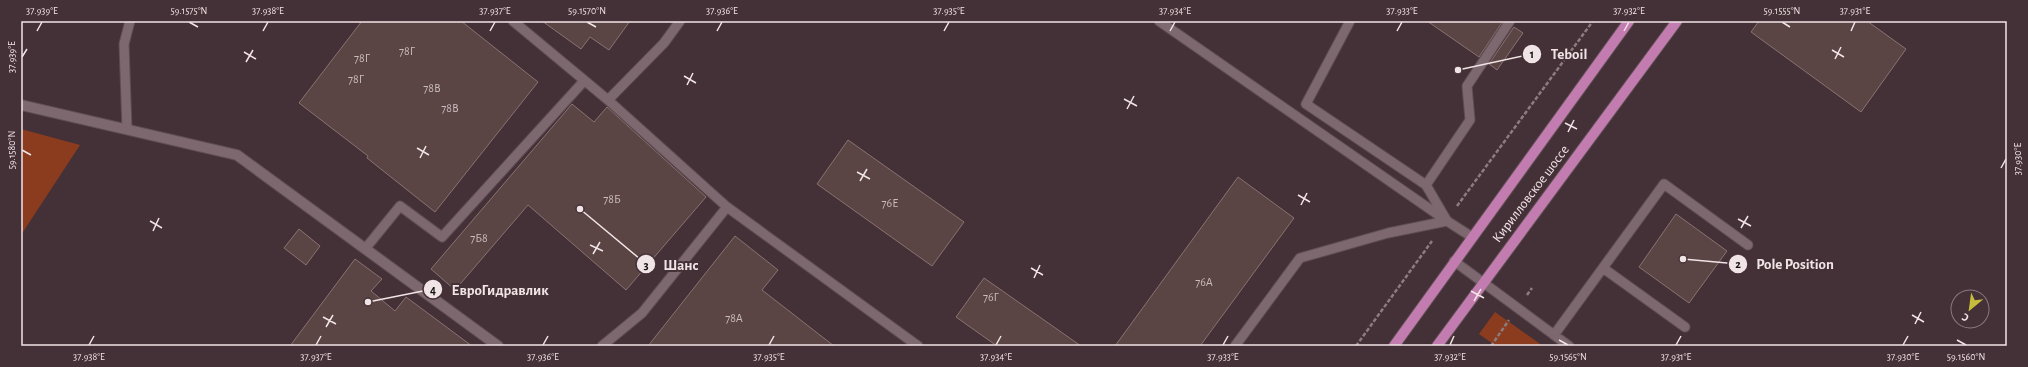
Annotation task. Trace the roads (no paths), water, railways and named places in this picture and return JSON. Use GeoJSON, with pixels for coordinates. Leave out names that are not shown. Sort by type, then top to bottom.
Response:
{"type":"FeatureCollection","features":[{"type":"Feature","properties":{"kind":"main road","name":"Кирилловское шоссе"},"geometry":{"type":"LineString","coordinates":[[1394,346],[1629,21]]}},
{"type":"Feature","properties":{"kind":"main road","name":"Кирилловское шоссе"},"geometry":{"type":"LineString","coordinates":[[1437,346],[1677,21]]}},
{"type":"Feature","properties":{"kind":"street"},"geometry":{"type":"LineString","coordinates":[[21,105],[237,155],[498,346]]}},
{"type":"Feature","properties":{"kind":"lane"},"geometry":{"type":"LineString","coordinates":[[127,129],[124,44],[130,21]]}},
{"type":"Feature","properties":{"kind":"lane"},"geometry":{"type":"LineString","coordinates":[[513,21],[608,100],[727,207],[918,346]]}},
{"type":"Feature","properties":{"kind":"lane"},"geometry":{"type":"LineString","coordinates":[[608,100],[664,43],[680,21]]}},
{"type":"Feature","properties":{"kind":"lane"},"geometry":{"type":"LineString","coordinates":[[1159,21],[1472,237]]}},
{"type":"Feature","properties":{"kind":"lane"},"geometry":{"type":"LineString","coordinates":[[1350,21],[1306,104],[1426,185],[1447,221]]}},
{"type":"Feature","properties":{"kind":"lane"},"geometry":{"type":"LineString","coordinates":[[1426,185],[1470,120],[1467,86],[1510,21]]}},
{"type":"Feature","properties":{"kind":"lane"},"geometry":{"type":"LineString","coordinates":[[365,249],[400,206],[442,237],[584,81]]}},
{"type":"Feature","properties":{"kind":"lane"},"geometry":{"type":"LineString","coordinates":[[1554,335],[1664,184],[1748,245]]}},
{"type":"Feature","properties":{"kind":"lane"},"geometry":{"type":"LineString","coordinates":[[602,346],[642,313],[727,207]]}},
{"type":"Feature","properties":{"kind":"lane"},"geometry":{"type":"LineString","coordinates":[[1235,346],[1300,258],[1388,233],[1447,221]]}},
{"type":"Feature","properties":{"kind":"lane"},"geometry":{"type":"LineString","coordinates":[[1454,261],[1569,346]]}},
{"type":"Feature","properties":{"kind":"lane"},"geometry":{"type":"LineString","coordinates":[[1603,268],[1684,327]]}},
{"type":"Feature","properties":{"kind":"place","name":"Teboil"},"geometry":{"type":"Point","coordinates":[1458,70]}},
{"type":"Feature","properties":{"kind":"place","name":"Шанс"},"geometry":{"type":"Point","coordinates":[580,209]}},
{"type":"Feature","properties":{"kind":"place","name":"Pole Position"},"geometry":{"type":"Point","coordinates":[1683,259]}},
{"type":"Feature","properties":{"kind":"place","name":"ЕвроГидравлик"},"geometry":{"type":"Point","coordinates":[368,302]}}]}
